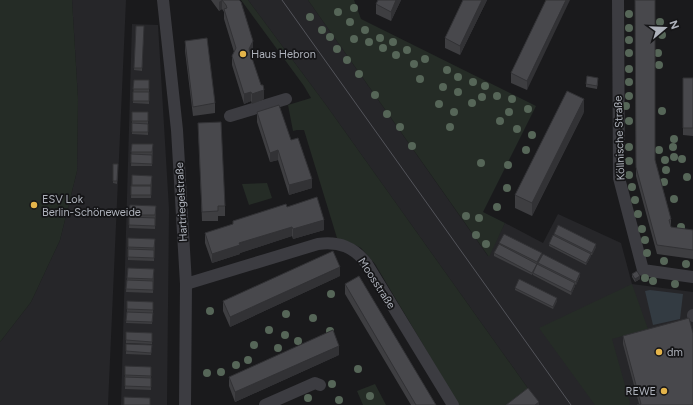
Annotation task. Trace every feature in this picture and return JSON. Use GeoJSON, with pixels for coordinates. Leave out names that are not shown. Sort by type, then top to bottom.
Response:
{"type":"FeatureCollection","features":[{"type":"Feature","properties":{"kind":"street","name":"Hartriegelstraße"},"geometry":{"type":"LineString","coordinates":[[163,0],[177,130],[186,284],[186,405]]}},
{"type":"Feature","properties":{"kind":"street","name":"Köllnische Straße"},"geometry":{"type":"LineString","coordinates":[[618,0],[619,178],[643,270],[693,277]]}},
{"type":"Feature","properties":{"kind":"street"},"geometry":{"type":"LineString","coordinates":[[230,116],[286,99]]}},
{"type":"Feature","properties":{"kind":"street","name":"Moosstraße"},"geometry":{"type":"LineString","coordinates":[[186,284],[318,244],[329,242],[349,248],[360,254],[367,264],[453,405]]}},
{"type":"Feature","properties":{"kind":"street"},"geometry":{"type":"LineString","coordinates":[[265,405],[314,383],[320,385]]}},
{"type":"Feature","properties":{"kind":"shaded area","name":"ESV Lok Berlin-Schöneweide"},"geometry":{"type":"Polygon","coordinates":[[[0,0],[72,0],[78,99],[77,171],[60,240],[31,302],[0,342],[0,0]]]}},
{"type":"Feature","properties":{"kind":"shaded area"},"geometry":{"type":"Polygon","coordinates":[[[72,0],[126,0],[108,405],[0,405],[0,342],[31,302],[60,240],[77,171],[78,99],[72,0]]]}},
{"type":"Feature","properties":{"kind":"shaded area"},"geometry":{"type":"Polygon","coordinates":[[[241,0],[248,0],[326,105],[532,394],[518,405],[459,405],[375,264],[361,248],[337,238],[304,130],[293,131],[288,105],[311,98],[304,86],[241,0]]]}},
{"type":"Feature","properties":{"kind":"shaded area"},"geometry":{"type":"Polygon","coordinates":[[[248,0],[308,0],[488,256],[505,223],[543,243],[558,214],[621,243],[632,284],[693,292],[693,405],[518,405],[532,394],[326,105],[248,0]]]}},
{"type":"Feature","properties":{"kind":"shaded area"},"geometry":{"type":"Polygon","coordinates":[[[308,0],[354,0],[361,19],[536,106],[483,212],[505,223],[489,257],[308,0]]]}},
{"type":"Feature","properties":{"kind":"shaded area"},"geometry":{"type":"Polygon","coordinates":[[[132,24],[158,25],[169,209],[167,405],[121,405],[132,24]]]}},
{"type":"Feature","properties":{"kind":"shaded area"},"geometry":{"type":"Polygon","coordinates":[[[267,183],[272,198],[249,205],[242,184],[267,183]]]}},
{"type":"Feature","properties":{"kind":"shaded area"},"geometry":{"type":"Polygon","coordinates":[[[632,284],[648,329],[612,339],[630,403],[629,405],[595,405],[539,328],[632,284]]]}},
{"type":"Feature","properties":{"kind":"shaded area"},"geometry":{"type":"Polygon","coordinates":[[[650,290],[683,294],[680,319],[653,325],[645,291],[650,290]]]}},
{"type":"Feature","properties":{"kind":"shaded area"},"geometry":{"type":"Polygon","coordinates":[[[375,384],[386,405],[363,405],[357,391],[375,384]]]}},
{"type":"Feature","properties":{"kind":"building","name":"Haus Hebron"},"geometry":{"type":"Polygon","coordinates":[[[222,0],[239,0],[241,2],[253,41],[249,49],[264,90],[252,94],[251,92],[244,94],[232,56],[236,48],[224,9],[227,8],[222,0]]]}},
{"type":"Feature","properties":{"kind":"building"},"geometry":{"type":"Polygon","coordinates":[[[378,0],[396,0],[391,12],[376,4],[378,0]]]}},
{"type":"Feature","properties":{"kind":"building"},"geometry":{"type":"Polygon","coordinates":[[[463,0],[482,0],[460,46],[445,38],[463,0]]]}},
{"type":"Feature","properties":{"kind":"building"},"geometry":{"type":"Polygon","coordinates":[[[546,0],[566,0],[527,81],[511,73],[546,0]]]}},
{"type":"Feature","properties":{"kind":"building"},"geometry":{"type":"Polygon","coordinates":[[[635,0],[655,0],[655,160],[671,219],[669,220],[671,227],[693,230],[693,250],[657,245],[636,167],[635,0]]]}},
{"type":"Feature","properties":{"kind":"building"},"geometry":{"type":"Polygon","coordinates":[[[136,26],[144,26],[142,68],[134,68],[136,26]]]}},
{"type":"Feature","properties":{"kind":"building"},"geometry":{"type":"Polygon","coordinates":[[[207,38],[215,103],[193,107],[185,41],[207,38]]]}},
{"type":"Feature","properties":{"kind":"building"},"geometry":{"type":"Polygon","coordinates":[[[587,76],[598,78],[597,86],[586,84],[587,76]]]}},
{"type":"Feature","properties":{"kind":"building"},"geometry":{"type":"Polygon","coordinates":[[[683,78],[693,78],[693,128],[683,128],[683,78]]]}},
{"type":"Feature","properties":{"kind":"building"},"geometry":{"type":"Polygon","coordinates":[[[134,80],[149,80],[149,89],[133,89],[134,80]]]}},
{"type":"Feature","properties":{"kind":"building"},"geometry":{"type":"Polygon","coordinates":[[[567,91],[584,99],[532,203],[515,195],[567,91]]]}},
{"type":"Feature","properties":{"kind":"building"},"geometry":{"type":"Polygon","coordinates":[[[133,92],[149,92],[149,101],[133,101],[133,92]]]}},
{"type":"Feature","properties":{"kind":"building"},"geometry":{"type":"Polygon","coordinates":[[[279,105],[291,140],[298,138],[312,179],[289,185],[278,150],[270,153],[257,112],[279,105]]]}},
{"type":"Feature","properties":{"kind":"building"},"geometry":{"type":"Polygon","coordinates":[[[132,112],[148,112],[148,121],[132,121],[132,112]]]}},
{"type":"Feature","properties":{"kind":"building"},"geometry":{"type":"Polygon","coordinates":[[[221,122],[225,206],[218,206],[218,211],[202,212],[198,123],[221,122]]]}},
{"type":"Feature","properties":{"kind":"building"},"geometry":{"type":"Polygon","coordinates":[[[132,123],[148,124],[148,132],[132,132],[132,123]]]}},
{"type":"Feature","properties":{"kind":"building"},"geometry":{"type":"Polygon","coordinates":[[[132,144],[153,144],[152,152],[131,152],[132,144]]]}},
{"type":"Feature","properties":{"kind":"building"},"geometry":{"type":"Polygon","coordinates":[[[131,154],[152,155],[152,164],[131,163],[131,154]]]}},
{"type":"Feature","properties":{"kind":"building"},"geometry":{"type":"Polygon","coordinates":[[[113,164],[118,164],[117,181],[113,181],[113,164]]]}},
{"type":"Feature","properties":{"kind":"building"},"geometry":{"type":"Polygon","coordinates":[[[132,175],[152,176],[151,185],[132,185],[132,175]]]}},
{"type":"Feature","properties":{"kind":"building"},"geometry":{"type":"Polygon","coordinates":[[[131,186],[151,186],[151,195],[131,195],[131,186]]]}},
{"type":"Feature","properties":{"kind":"building"},"geometry":{"type":"Polygon","coordinates":[[[317,197],[324,220],[293,229],[292,227],[239,243],[240,245],[212,254],[205,233],[233,224],[233,221],[286,204],[287,207],[317,197]]]}},
{"type":"Feature","properties":{"kind":"building"},"geometry":{"type":"Polygon","coordinates":[[[130,205],[156,206],[155,215],[129,215],[130,205]]]}},
{"type":"Feature","properties":{"kind":"building"},"geometry":{"type":"Polygon","coordinates":[[[129,217],[155,218],[155,226],[129,225],[129,217]]]}},
{"type":"Feature","properties":{"kind":"building"},"geometry":{"type":"Polygon","coordinates":[[[558,225],[596,244],[592,253],[554,234],[558,225]]]}},
{"type":"Feature","properties":{"kind":"building"},"geometry":{"type":"Polygon","coordinates":[[[504,234],[542,253],[537,262],[499,243],[504,234]]]}},
{"type":"Feature","properties":{"kind":"building"},"geometry":{"type":"Polygon","coordinates":[[[553,235],[591,254],[586,263],[549,244],[553,235]]]}},
{"type":"Feature","properties":{"kind":"building"},"geometry":{"type":"Polygon","coordinates":[[[128,238],[155,239],[154,248],[128,247],[128,238]]]}},
{"type":"Feature","properties":{"kind":"building"},"geometry":{"type":"Polygon","coordinates":[[[499,244],[537,264],[532,273],[494,253],[499,244]]]}},
{"type":"Feature","properties":{"kind":"building"},"geometry":{"type":"Polygon","coordinates":[[[128,249],[154,250],[154,258],[128,257],[128,249]]]}},
{"type":"Feature","properties":{"kind":"building"},"geometry":{"type":"Polygon","coordinates":[[[333,251],[340,267],[230,317],[223,301],[333,251]]]}},
{"type":"Feature","properties":{"kind":"building"},"geometry":{"type":"Polygon","coordinates":[[[543,254],[580,273],[576,282],[538,263],[543,254]]]}},
{"type":"Feature","properties":{"kind":"building"},"geometry":{"type":"Polygon","coordinates":[[[537,264],[575,283],[571,292],[533,273],[537,264]]]}},
{"type":"Feature","properties":{"kind":"building"},"geometry":{"type":"Polygon","coordinates":[[[128,268],[154,269],[153,279],[127,278],[128,268]]]}},
{"type":"Feature","properties":{"kind":"building"},"geometry":{"type":"Polygon","coordinates":[[[637,271],[640,276],[635,279],[632,274],[637,271]]]}},
{"type":"Feature","properties":{"kind":"building"},"geometry":{"type":"Polygon","coordinates":[[[359,276],[436,405],[416,405],[345,284],[359,276]]]}},
{"type":"Feature","properties":{"kind":"building"},"geometry":{"type":"Polygon","coordinates":[[[519,279],[557,298],[553,307],[515,288],[519,279]]]}},
{"type":"Feature","properties":{"kind":"building"},"geometry":{"type":"Polygon","coordinates":[[[127,280],[153,281],[153,290],[126,289],[127,280]]]}},
{"type":"Feature","properties":{"kind":"building"},"geometry":{"type":"Polygon","coordinates":[[[127,301],[153,302],[153,310],[127,309],[127,301]]]}},
{"type":"Feature","properties":{"kind":"building"},"geometry":{"type":"Polygon","coordinates":[[[127,312],[153,313],[152,322],[126,321],[127,312]]]}},
{"type":"Feature","properties":{"kind":"building"},"geometry":{"type":"Polygon","coordinates":[[[689,318],[693,333],[693,405],[637,405],[641,404],[623,336],[689,318]]]}},
{"type":"Feature","properties":{"kind":"building"},"geometry":{"type":"Polygon","coordinates":[[[333,330],[339,346],[235,392],[229,377],[333,330]]]}},
{"type":"Feature","properties":{"kind":"building"},"geometry":{"type":"Polygon","coordinates":[[[126,332],[152,333],[152,342],[126,340],[126,332]]]}},
{"type":"Feature","properties":{"kind":"building"},"geometry":{"type":"Polygon","coordinates":[[[126,344],[152,345],[151,353],[126,351],[126,344]]]}},
{"type":"Feature","properties":{"kind":"building"},"geometry":{"type":"Polygon","coordinates":[[[125,366],[151,367],[151,376],[125,375],[125,366]]]}},
{"type":"Feature","properties":{"kind":"building"},"geometry":{"type":"Polygon","coordinates":[[[125,377],[151,378],[151,387],[125,386],[125,377]]]}},
{"type":"Feature","properties":{"kind":"building"},"geometry":{"type":"Polygon","coordinates":[[[528,388],[539,402],[535,405],[506,405],[528,388]]]}},
{"type":"Feature","properties":{"kind":"building"},"geometry":{"type":"Polygon","coordinates":[[[124,397],[150,398],[150,405],[124,405],[124,397]]]}},
{"type":"Feature","properties":{"kind":"tram line"},"geometry":{"type":"LineString","coordinates":[[282,0],[571,405]]}},
{"type":"Feature","properties":{"kind":"place","name":"Haus Hebron"},"geometry":{"type":"Point","coordinates":[243,54]}},
{"type":"Feature","properties":{"kind":"place","name":"ESV Lok Berlin-Schöneweide"},"geometry":{"type":"Point","coordinates":[34,205]}},
{"type":"Feature","properties":{"kind":"place","name":"dm"},"geometry":{"type":"Point","coordinates":[659,352]}},
{"type":"Feature","properties":{"kind":"place","name":"REWE"},"geometry":{"type":"Point","coordinates":[664,391]}}]}
